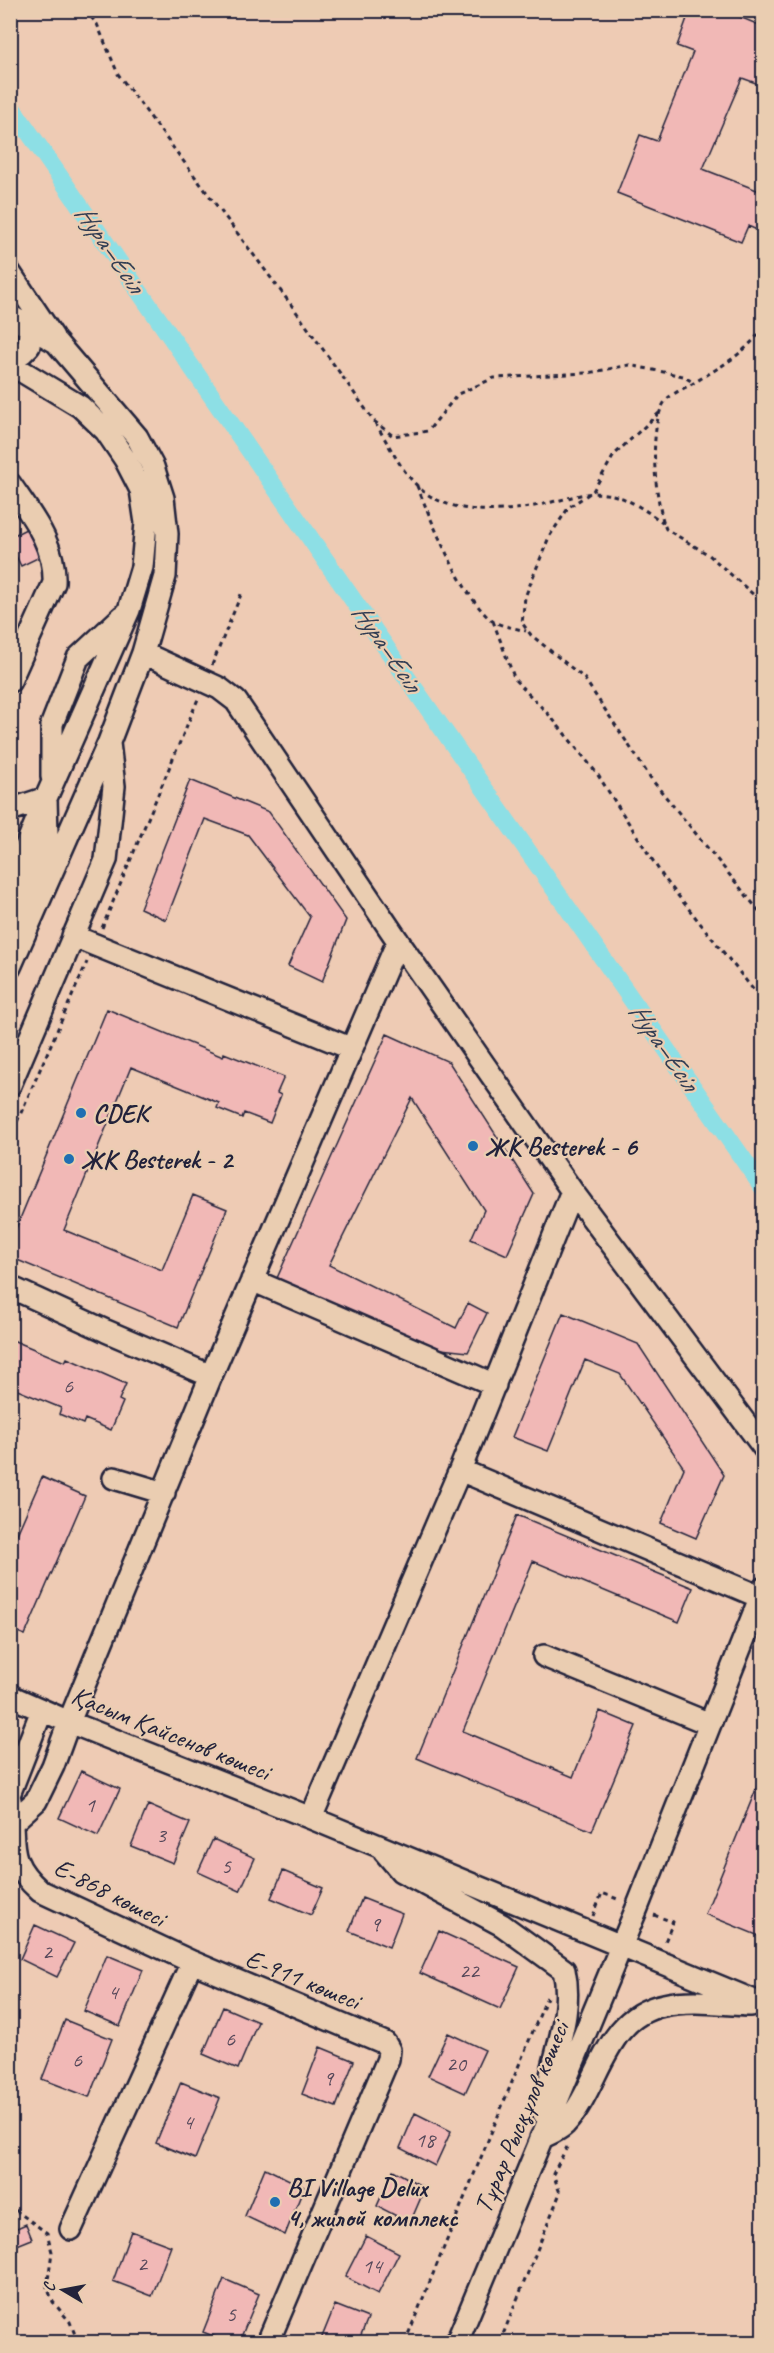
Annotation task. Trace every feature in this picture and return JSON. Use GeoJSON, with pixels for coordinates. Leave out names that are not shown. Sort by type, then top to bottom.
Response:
{"type":"FeatureCollection","features":[{"type":"Feature","properties":{"kind":"street"},"geometry":{"type":"LineString","coordinates":[[10,273],[56,342],[136,437],[153,467],[163,498],[166,534],[165,576],[143,653],[109,742],[10,967]]}},
{"type":"Feature","properties":{"kind":"street"},"geometry":{"type":"LineString","coordinates":[[10,298],[29,346],[12,363],[81,407],[106,431],[125,459],[141,490],[146,523],[142,567],[129,610],[10,885]]}},
{"type":"Feature","properties":{"kind":"street"},"geometry":{"type":"LineString","coordinates":[[21,322],[56,342]]}},
{"type":"Feature","properties":{"kind":"street"},"geometry":{"type":"LineString","coordinates":[[10,484],[50,548],[55,567],[54,583],[10,681]]}},
{"type":"Feature","properties":{"kind":"street"},"geometry":{"type":"LineString","coordinates":[[143,653],[219,688],[236,701],[398,941],[572,1191],[764,1448]]}},
{"type":"Feature","properties":{"kind":"street"},"geometry":{"type":"LineString","coordinates":[[10,1085],[106,861],[114,786],[109,742]]}},
{"type":"Feature","properties":{"kind":"street"},"geometry":{"type":"LineString","coordinates":[[11,809],[49,792]]}},
{"type":"Feature","properties":{"kind":"street"},"geometry":{"type":"LineString","coordinates":[[10,925],[44,847],[47,836],[49,792]]}},
{"type":"Feature","properties":{"kind":"street"},"geometry":{"type":"LineString","coordinates":[[73,936],[350,1048]]}},
{"type":"Feature","properties":{"kind":"street"},"geometry":{"type":"LineString","coordinates":[[13,1822],[36,1801],[53,1766],[211,1376],[350,1048],[398,941]]}},
{"type":"Feature","properties":{"kind":"street"},"geometry":{"type":"LineString","coordinates":[[311,1818],[460,1470],[572,1191]]}},
{"type":"Feature","properties":{"kind":"street"},"geometry":{"type":"LineString","coordinates":[[252,1280],[495,1384]]}},
{"type":"Feature","properties":{"kind":"street"},"geometry":{"type":"LineString","coordinates":[[10,1287],[211,1376]]}},
{"type":"Feature","properties":{"kind":"street"},"geometry":{"type":"LineString","coordinates":[[460,1470],[762,1592]]}},
{"type":"Feature","properties":{"kind":"street"},"geometry":{"type":"LineString","coordinates":[[114,1478],[164,1493]]}},
{"type":"Feature","properties":{"kind":"street","name":"Тұрар Рысқұлов көшесі"},"geometry":{"type":"LineString","coordinates":[[457,2343],[622,1945],[762,1592]]}},
{"type":"Feature","properties":{"kind":"street"},"geometry":{"type":"LineString","coordinates":[[544,1656],[710,1724]]}},
{"type":"Feature","properties":{"kind":"street"},"geometry":{"type":"LineString","coordinates":[[10,1792],[22,1703]]}},
{"type":"Feature","properties":{"kind":"street","name":"Қасым Қайсенов көшесі"},"geometry":{"type":"LineString","coordinates":[[22,1703],[622,1945]]}},
{"type":"Feature","properties":{"kind":"street","name":"Е-868 көшесі"},"geometry":{"type":"LineString","coordinates":[[10,1800],[13,1822],[12,1845],[16,1862],[25,1877],[40,1891],[192,1962]]}},
{"type":"Feature","properties":{"kind":"street"},"geometry":{"type":"LineString","coordinates":[[380,1846],[401,1871],[502,1924],[564,1970],[568,1986],[567,2012],[545,2094],[542,2138]]}},
{"type":"Feature","properties":{"kind":"street"},"geometry":{"type":"LineString","coordinates":[[622,1945],[763,2005]]}},
{"type":"Feature","properties":{"kind":"street"},"geometry":{"type":"LineString","coordinates":[[71,2229],[192,1962]]}},
{"type":"Feature","properties":{"kind":"street","name":"Е-911 көшесі"},"geometry":{"type":"LineString","coordinates":[[192,1962],[380,2039],[389,2050],[383,2070],[268,2343]]}},
{"type":"Feature","properties":{"kind":"street"},"geometry":{"type":"LineString","coordinates":[[542,2138],[564,2125],[582,2099],[612,2042],[628,2020],[662,2005],[696,2003],[763,2005]]}},
{"type":"Feature","properties":{"kind":"path"},"geometry":{"type":"LineString","coordinates":[[85,10],[96,24],[118,74],[281,291],[374,421],[406,474],[426,493],[450,506],[479,509],[507,509],[552,503],[582,493],[608,494],[633,503],[664,523]]}},
{"type":"Feature","properties":{"kind":"path"},"geometry":{"type":"LineString","coordinates":[[764,327],[740,355],[667,399],[659,413],[614,455],[590,493],[569,507],[549,537],[525,597],[522,623],[528,631],[584,678],[652,780],[764,917]]}},
{"type":"Feature","properties":{"kind":"path"},"geometry":{"type":"LineString","coordinates":[[374,421],[393,436],[428,431],[458,394],[494,378],[588,373],[629,364],[683,376],[694,383]]}},
{"type":"Feature","properties":{"kind":"path"},"geometry":{"type":"LineString","coordinates":[[659,413],[655,446],[656,477],[666,529],[709,555],[764,604]]}},
{"type":"Feature","properties":{"kind":"path"},"geometry":{"type":"LineString","coordinates":[[417,484],[431,520],[469,595],[493,621],[515,680],[551,717],[596,772],[664,878],[764,1003]]}},
{"type":"Feature","properties":{"kind":"path"},"geometry":{"type":"LineString","coordinates":[[10,1138],[95,945],[242,592]]}},
{"type":"Feature","properties":{"kind":"path"},"geometry":{"type":"LineString","coordinates":[[493,621],[528,631]]}},
{"type":"Feature","properties":{"kind":"path"},"geometry":{"type":"LineString","coordinates":[[592,1918],[603,1893],[627,1903]]}},
{"type":"Feature","properties":{"kind":"path"},"geometry":{"type":"LineString","coordinates":[[657,1916],[673,1922],[664,1945]]}},
{"type":"Feature","properties":{"kind":"path"},"geometry":{"type":"LineString","coordinates":[[405,2343],[547,1997]]}},
{"type":"Feature","properties":{"kind":"path"},"geometry":{"type":"LineString","coordinates":[[500,2343],[560,2193],[553,2174],[565,2149],[572,2142]]}},
{"type":"Feature","properties":{"kind":"path"},"geometry":{"type":"LineString","coordinates":[[10,2203],[18,2212],[47,2233],[52,2252],[47,2287],[53,2302],[70,2322],[78,2343]]}},
{"type":"Feature","properties":{"kind":"building"},"geometry":{"type":"Polygon","coordinates":[[[690,10],[723,10],[764,27],[764,86],[742,78],[703,169],[762,192],[757,205],[764,208],[764,215],[757,230],[748,226],[741,242],[617,193],[640,135],[657,141],[693,52],[677,46],[690,10]]]}},
{"type":"Feature","properties":{"kind":"building"},"geometry":{"type":"Polygon","coordinates":[[[32,526],[46,554],[21,566],[10,544],[10,537],[32,526]]]}},
{"type":"Feature","properties":{"kind":"building"},"geometry":{"type":"Polygon","coordinates":[[[190,780],[269,812],[346,920],[322,982],[288,966],[310,917],[248,835],[205,819],[166,920],[140,908],[190,780]]]}},
{"type":"Feature","properties":{"kind":"building","name":"ЖК Besterek - 2"},"geometry":{"type":"Polygon","coordinates":[[[107,1009],[223,1057],[224,1053],[284,1077],[277,1093],[281,1095],[270,1123],[244,1113],[242,1118],[217,1108],[219,1103],[131,1067],[64,1230],[162,1270],[193,1195],[227,1209],[178,1327],[10,1257],[10,1243],[107,1009]]]}},
{"type":"Feature","properties":{"kind":"building","name":"ЖК Besterek - 6"},"geometry":{"type":"Polygon","coordinates":[[[387,1034],[449,1062],[534,1194],[507,1255],[471,1239],[484,1210],[412,1098],[329,1265],[456,1328],[468,1303],[487,1313],[468,1352],[432,1348],[277,1278],[387,1034]]]}},
{"type":"Feature","properties":{"kind":"building"},"geometry":{"type":"Polygon","coordinates":[[[563,1313],[638,1344],[724,1475],[696,1538],[661,1523],[684,1468],[620,1374],[585,1360],[548,1451],[512,1437],[563,1313]]]}},
{"type":"Feature","properties":{"kind":"building"},"geometry":{"type":"Polygon","coordinates":[[[10,1339],[65,1362],[67,1358],[126,1384],[119,1400],[123,1402],[111,1430],[85,1419],[83,1424],[59,1414],[61,1408],[10,1387],[10,1339]]]}},
{"type":"Feature","properties":{"kind":"building"},"geometry":{"type":"Polygon","coordinates":[[[42,1477],[85,1496],[25,1635],[10,1629],[10,1550],[42,1477]]]}},
{"type":"Feature","properties":{"kind":"building"},"geometry":{"type":"Polygon","coordinates":[[[517,1515],[693,1588],[679,1622],[533,1561],[463,1731],[573,1777],[600,1711],[636,1726],[592,1831],[417,1758],[517,1515]]]}},
{"type":"Feature","properties":{"kind":"building"},"geometry":{"type":"Polygon","coordinates":[[[81,1771],[120,1789],[98,1836],[59,1818],[81,1771]]]}},
{"type":"Feature","properties":{"kind":"building"},"geometry":{"type":"Polygon","coordinates":[[[761,1777],[764,1778],[764,1938],[705,1914],[761,1777]]]}},
{"type":"Feature","properties":{"kind":"building"},"geometry":{"type":"Polygon","coordinates":[[[148,1805],[190,1823],[173,1863],[131,1846],[148,1805]]]}},
{"type":"Feature","properties":{"kind":"building"},"geometry":{"type":"Polygon","coordinates":[[[213,1839],[255,1858],[240,1891],[198,1872],[213,1839]]]}},
{"type":"Feature","properties":{"kind":"building"},"geometry":{"type":"Polygon","coordinates":[[[283,1871],[323,1888],[311,1915],[271,1898],[283,1871]]]}},
{"type":"Feature","properties":{"kind":"building"},"geometry":{"type":"Polygon","coordinates":[[[362,1898],[402,1914],[389,1947],[349,1931],[362,1898]]]}},
{"type":"Feature","properties":{"kind":"building"},"geometry":{"type":"Polygon","coordinates":[[[35,1925],[74,1943],[57,1977],[20,1959],[35,1925]]]}},
{"type":"Feature","properties":{"kind":"building"},"geometry":{"type":"Polygon","coordinates":[[[439,1931],[519,1967],[500,2009],[420,1973],[439,1931]]]}},
{"type":"Feature","properties":{"kind":"building"},"geometry":{"type":"Polygon","coordinates":[[[107,1955],[143,1970],[120,2026],[84,2011],[107,1955]]]}},
{"type":"Feature","properties":{"kind":"building"},"geometry":{"type":"Polygon","coordinates":[[[223,2007],[258,2022],[238,2069],[203,2054],[223,2007]]]}},
{"type":"Feature","properties":{"kind":"building"},"geometry":{"type":"Polygon","coordinates":[[[65,2020],[112,2039],[89,2097],[42,2079],[65,2020]]]}},
{"type":"Feature","properties":{"kind":"building"},"geometry":{"type":"Polygon","coordinates":[[[448,2033],[485,2050],[465,2093],[428,2076],[448,2033]]]}},
{"type":"Feature","properties":{"kind":"building"},"geometry":{"type":"Polygon","coordinates":[[[320,2047],[354,2061],[336,2107],[302,2094],[320,2047]]]}},
{"type":"Feature","properties":{"kind":"building"},"geometry":{"type":"Polygon","coordinates":[[[181,2082],[220,2098],[195,2159],[156,2143],[181,2082]]]}},
{"type":"Feature","properties":{"kind":"building"},"geometry":{"type":"Polygon","coordinates":[[[415,2113],[451,2131],[435,2166],[400,2148],[415,2113]]]}},
{"type":"Feature","properties":{"kind":"building","name":"BI Village Delux 4, жилой комплекс"},"geometry":{"type":"Polygon","coordinates":[[[265,2168],[304,2187],[285,2235],[245,2216],[265,2168]]]}},
{"type":"Feature","properties":{"kind":"building"},"geometry":{"type":"Polygon","coordinates":[[[393,2170],[425,2188],[410,2223],[377,2206],[393,2170]]]}},
{"type":"Feature","properties":{"kind":"building"},"geometry":{"type":"Polygon","coordinates":[[[26,2224],[32,2239],[10,2248],[10,2231],[26,2224]]]}},
{"type":"Feature","properties":{"kind":"building"},"geometry":{"type":"Polygon","coordinates":[[[131,2231],[171,2246],[152,2296],[113,2281],[131,2231]]]}},
{"type":"Feature","properties":{"kind":"building"},"geometry":{"type":"Polygon","coordinates":[[[366,2236],[399,2253],[378,2294],[345,2277],[366,2236]]]}},
{"type":"Feature","properties":{"kind":"building"},"geometry":{"type":"Polygon","coordinates":[[[224,2279],[259,2294],[239,2342],[228,2342],[203,2332],[224,2279]]]}},
{"type":"Feature","properties":{"kind":"building"},"geometry":{"type":"Polygon","coordinates":[[[335,2305],[368,2318],[358,2342],[320,2342],[335,2305]]]}},
{"type":"Feature","properties":{"kind":"waterway","name":"Нура—Есіл"},"geometry":{"type":"LineString","coordinates":[[10,105],[764,1189]]}},
{"type":"Feature","properties":{"kind":"place","name":"CDEK"},"geometry":{"type":"Point","coordinates":[81,1113]}},
{"type":"Feature","properties":{"kind":"place","name":"ЖК Besterek - 6"},"geometry":{"type":"Point","coordinates":[473,1146]}},
{"type":"Feature","properties":{"kind":"place","name":"ЖК Besterek - 2"},"geometry":{"type":"Point","coordinates":[69,1159]}},
{"type":"Feature","properties":{"kind":"place","name":"BI Village Delux 4, жилой комплекс"},"geometry":{"type":"Point","coordinates":[275,2202]}}]}
